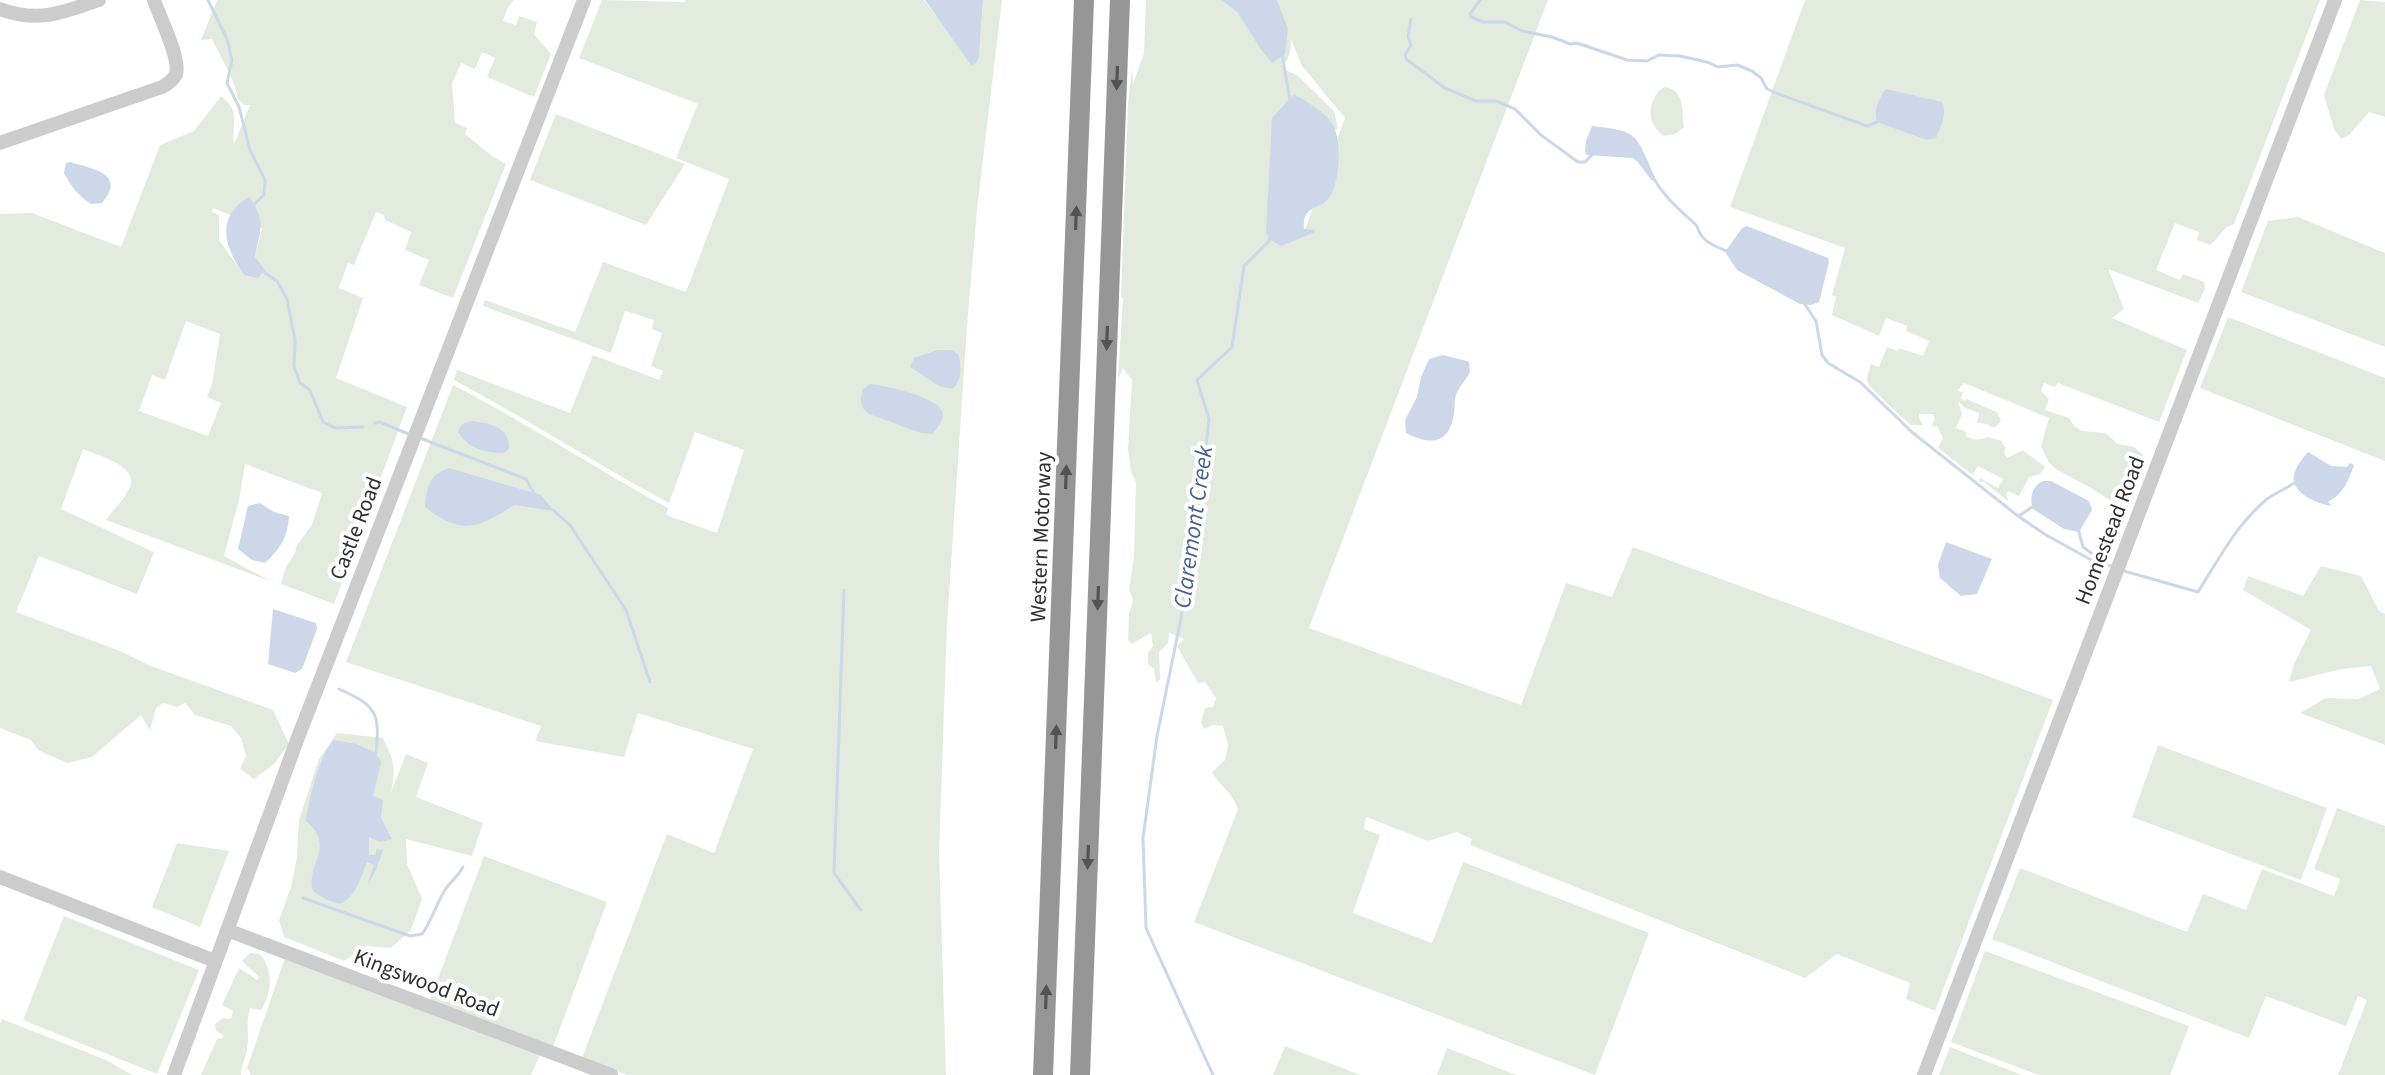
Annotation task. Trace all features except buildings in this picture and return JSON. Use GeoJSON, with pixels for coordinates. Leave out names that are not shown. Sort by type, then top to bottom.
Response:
{"type":"FeatureCollection","features":[{"type":"Feature","properties":{"kind":"highway","name":"Western Motorway"},"geometry":{"type":"LineString","coordinates":[[1043,1075],[1084,0]]}},
{"type":"Feature","properties":{"kind":"highway"},"geometry":{"type":"LineString","coordinates":[[1080,1075],[1120,0]]}},
{"type":"Feature","properties":{"kind":"street"},"geometry":{"type":"LineString","coordinates":[[0,9],[40,17],[99,0]]}},
{"type":"Feature","properties":{"kind":"street"},"geometry":{"type":"LineString","coordinates":[[0,143],[170,82],[176,72],[176,61],[154,0]]}},
{"type":"Feature","properties":{"kind":"street","name":"Castle Road"},"geometry":{"type":"LineString","coordinates":[[174,1075],[302,728],[584,0]]}},
{"type":"Feature","properties":{"kind":"street","name":"Homestead Road"},"geometry":{"type":"LineString","coordinates":[[1924,1075],[2335,0]]}},
{"type":"Feature","properties":{"kind":"street"},"geometry":{"type":"LineString","coordinates":[[0,877],[215,961]]}},
{"type":"Feature","properties":{"kind":"street","name":"Kingswood Road"},"geometry":{"type":"LineString","coordinates":[[227,930],[611,1075]]}},
{"type":"Feature","properties":{"kind":"shaded area"},"geometry":{"type":"Polygon","coordinates":[[[217,0],[514,0],[503,21],[516,25],[519,16],[537,22],[534,34],[551,54],[534,97],[487,77],[495,58],[482,52],[475,69],[461,63],[452,84],[455,123],[467,128],[465,134],[506,164],[453,298],[419,285],[429,260],[405,250],[411,232],[385,220],[384,215],[376,212],[354,265],[348,263],[339,288],[363,298],[336,378],[407,407],[334,604],[281,584],[297,545],[312,525],[322,493],[245,464],[224,556],[270,581],[106,520],[125,496],[131,480],[123,467],[83,449],[61,509],[154,552],[137,594],[39,556],[16,612],[273,710],[289,744],[274,764],[254,779],[240,769],[246,756],[241,738],[231,726],[195,715],[185,703],[177,707],[163,703],[156,708],[150,730],[141,715],[92,757],[67,763],[38,750],[31,740],[0,728],[0,214],[32,213],[121,247],[160,145],[194,131],[221,96],[234,113],[234,144],[250,105],[244,105],[238,99],[212,39],[201,40],[217,0]],[[213,208],[212,212],[219,215],[219,240],[244,275],[255,257],[262,228],[213,208]],[[186,321],[165,380],[152,375],[139,411],[208,436],[221,403],[207,397],[220,334],[186,321]]]}},
{"type":"Feature","properties":{"kind":"shaded area"},"geometry":{"type":"Polygon","coordinates":[[[602,0],[924,0],[944,26],[979,57],[983,0],[1002,0],[977,209],[947,624],[939,853],[946,1075],[627,1075],[582,1058],[667,834],[714,853],[753,749],[638,713],[624,757],[535,741],[541,726],[346,662],[453,385],[668,508],[666,515],[717,533],[744,450],[695,432],[669,503],[454,380],[457,370],[570,413],[593,355],[659,380],[663,371],[651,366],[662,333],[652,329],[654,320],[625,311],[611,353],[483,306],[485,300],[575,332],[603,262],[686,292],[729,179],[676,158],[698,104],[579,58],[602,0]]]}},
{"type":"Feature","properties":{"kind":"shaded area"},"geometry":{"type":"Polygon","coordinates":[[[1146,0],[1548,0],[1309,628],[1521,705],[1566,583],[1612,597],[1633,547],[2053,700],[1935,1011],[1906,999],[1910,983],[1837,954],[1805,978],[1470,845],[1472,839],[1457,832],[1428,841],[1366,817],[1364,829],[1380,835],[1353,913],[1432,943],[1463,862],[1649,933],[1595,1075],[1194,922],[1238,809],[1212,772],[1225,760],[1228,745],[1223,726],[1213,725],[1204,729],[1201,722],[1205,708],[1213,707],[1216,698],[1205,682],[1198,683],[1177,646],[1184,639],[1169,633],[1168,643],[1159,652],[1160,679],[1156,683],[1154,669],[1148,664],[1148,653],[1153,646],[1151,633],[1132,644],[1128,640],[1133,601],[1129,589],[1134,556],[1136,483],[1128,450],[1132,380],[1123,368],[1118,379],[1128,104],[1132,69],[1133,84],[1144,53],[1146,0]],[[1291,39],[1290,53],[1283,69],[1297,75],[1334,111],[1338,129],[1325,131],[1275,165],[1302,238],[1345,118],[1302,66],[1291,39]]]}},
{"type":"Feature","properties":{"kind":"shaded area"},"geometry":{"type":"Polygon","coordinates":[[[1805,0],[2320,0],[2234,224],[2210,245],[2197,240],[2199,232],[2175,223],[2156,270],[2180,280],[2183,274],[2204,282],[2205,289],[2198,303],[2108,269],[2124,309],[2112,318],[2187,350],[2159,422],[2058,383],[2055,387],[2044,383],[2041,391],[2049,399],[2045,410],[2069,418],[2082,431],[2105,433],[2118,444],[2134,447],[2143,455],[2129,481],[2123,509],[2049,463],[2041,446],[2049,418],[1964,383],[1957,391],[1963,392],[1961,398],[1997,412],[2001,421],[1994,428],[1977,423],[1979,413],[1965,408],[1958,401],[1962,414],[1956,428],[1972,439],[1988,437],[2002,441],[2007,458],[2023,450],[2045,467],[2040,474],[2029,477],[2019,496],[2008,491],[2009,502],[1984,482],[1979,482],[1980,478],[1998,488],[2003,479],[1978,466],[1973,474],[1970,473],[1938,448],[1943,438],[1937,426],[1931,427],[1935,419],[1933,414],[1919,414],[1923,425],[1911,425],[1868,384],[1871,364],[1879,367],[1887,347],[1923,356],[1929,341],[1906,331],[1907,326],[1886,318],[1879,336],[1832,315],[1836,297],[1832,295],[1845,248],[1730,207],[1805,0]]]}},
{"type":"Feature","properties":{"kind":"shaded area"},"geometry":{"type":"Polygon","coordinates":[[[2360,0],[2385,2],[2385,117],[2369,112],[2349,135],[2341,139],[2334,129],[2324,95],[2360,0]]]}},
{"type":"Feature","properties":{"kind":"shaded area"},"geometry":{"type":"Polygon","coordinates":[[[1664,87],[1679,96],[1684,127],[1675,134],[1664,136],[1654,125],[1650,112],[1654,98],[1664,87]]]}},
{"type":"Feature","properties":{"kind":"shaded area"},"geometry":{"type":"Polygon","coordinates":[[[556,114],[685,164],[646,225],[530,180],[556,114]]]}},
{"type":"Feature","properties":{"kind":"shaded area"},"geometry":{"type":"Polygon","coordinates":[[[2298,217],[2385,253],[2385,347],[2241,292],[2268,221],[2298,217]]]}},
{"type":"Feature","properties":{"kind":"shaded area"},"geometry":{"type":"Polygon","coordinates":[[[2228,317],[2385,378],[2385,461],[2200,388],[2228,317]]]}},
{"type":"Feature","properties":{"kind":"shaded area"},"geometry":{"type":"Polygon","coordinates":[[[2321,566],[2361,576],[2379,611],[2385,614],[2385,745],[2300,713],[2326,698],[2358,699],[2380,689],[2371,666],[2342,669],[2289,682],[2294,664],[2311,630],[2243,590],[2248,576],[2303,596],[2321,566]]]}},
{"type":"Feature","properties":{"kind":"shaded area"},"geometry":{"type":"Polygon","coordinates":[[[337,733],[383,738],[393,764],[391,792],[406,754],[428,763],[416,797],[483,823],[472,856],[406,839],[407,864],[422,899],[411,930],[391,948],[367,946],[344,961],[284,937],[279,920],[291,887],[297,857],[299,820],[319,759],[337,733]]]}},
{"type":"Feature","properties":{"kind":"shaded area"},"geometry":{"type":"Polygon","coordinates":[[[2158,745],[2327,808],[2301,880],[2132,817],[2158,745]]]}},
{"type":"Feature","properties":{"kind":"shaded area"},"geometry":{"type":"Polygon","coordinates":[[[2337,808],[2385,826],[2385,1075],[2338,1075],[2367,1000],[2358,996],[2346,1026],[2266,996],[2249,1038],[1992,939],[2020,868],[2187,932],[2203,894],[2246,910],[2262,869],[2334,896],[2340,879],[2314,869],[2337,808]]]}},
{"type":"Feature","properties":{"kind":"shaded area"},"geometry":{"type":"Polygon","coordinates":[[[177,843],[229,851],[200,927],[152,907],[177,843]]]}},
{"type":"Feature","properties":{"kind":"shaded area"},"geometry":{"type":"Polygon","coordinates":[[[484,856],[607,902],[553,1047],[430,1000],[484,856]]]}},
{"type":"Feature","properties":{"kind":"shaded area"},"geometry":{"type":"Polygon","coordinates":[[[64,916],[199,970],[157,1074],[23,1020],[64,916]]]}},
{"type":"Feature","properties":{"kind":"shaded area"},"geometry":{"type":"Polygon","coordinates":[[[1985,951],[2189,1026],[2170,1075],[2039,1075],[1951,1042],[1985,951]]]}},
{"type":"Feature","properties":{"kind":"shaded area"},"geometry":{"type":"Polygon","coordinates":[[[250,953],[260,954],[265,960],[270,982],[261,1010],[250,1008],[247,1049],[241,1075],[201,1075],[217,1039],[223,1038],[216,1031],[215,1024],[223,1018],[231,1019],[233,1011],[222,1005],[239,968],[257,980],[259,977],[242,961],[250,953]]]}},
{"type":"Feature","properties":{"kind":"shaded area"},"geometry":{"type":"Polygon","coordinates":[[[285,958],[540,1055],[531,1075],[251,1075],[247,1068],[285,958]]]}},
{"type":"Feature","properties":{"kind":"shaded area"},"geometry":{"type":"Polygon","coordinates":[[[2,1019],[106,1060],[132,1075],[0,1075],[2,1019]]]}},
{"type":"Feature","properties":{"kind":"shaded area"},"geometry":{"type":"Polygon","coordinates":[[[1285,1046],[1360,1075],[1273,1075],[1285,1046]]]}},
{"type":"Feature","properties":{"kind":"shaded area"},"geometry":{"type":"Polygon","coordinates":[[[1950,1047],[2022,1075],[1939,1075],[1950,1047]]]}},
{"type":"Feature","properties":{"kind":"shaded area"},"geometry":{"type":"Polygon","coordinates":[[[1447,1048],[1516,1075],[1437,1075],[1447,1048]]]}},
{"type":"Feature","properties":{"kind":"water"},"geometry":{"type":"Polygon","coordinates":[[[925,0],[983,0],[976,63],[971,65],[925,0]]]}},
{"type":"Feature","properties":{"kind":"water"},"geometry":{"type":"Polygon","coordinates":[[[1222,0],[1277,0],[1288,29],[1285,54],[1272,63],[1238,13],[1222,0]]]}},
{"type":"Feature","properties":{"kind":"water"},"geometry":{"type":"Polygon","coordinates":[[[1886,89],[1942,102],[1944,116],[1936,138],[1927,140],[1877,122],[1877,104],[1886,89]]]}},
{"type":"Feature","properties":{"kind":"water"},"geometry":{"type":"Polygon","coordinates":[[[1294,94],[1330,120],[1338,141],[1338,162],[1336,183],[1329,198],[1308,212],[1304,221],[1304,229],[1315,230],[1313,233],[1281,246],[1271,240],[1266,232],[1272,118],[1294,94]]]}},
{"type":"Feature","properties":{"kind":"water"},"geometry":{"type":"Polygon","coordinates":[[[1592,126],[1620,130],[1635,138],[1655,177],[1652,181],[1632,158],[1587,155],[1586,141],[1592,126]]]}},
{"type":"Feature","properties":{"kind":"water"},"geometry":{"type":"Polygon","coordinates":[[[66,163],[96,170],[109,179],[109,193],[102,203],[91,204],[75,190],[64,173],[66,163]]]}},
{"type":"Feature","properties":{"kind":"water"},"geometry":{"type":"Polygon","coordinates":[[[249,197],[260,220],[255,257],[265,270],[258,278],[244,275],[232,254],[226,234],[231,214],[249,197]]]}},
{"type":"Feature","properties":{"kind":"water"},"geometry":{"type":"Polygon","coordinates":[[[1747,226],[1828,258],[1819,302],[1800,304],[1737,270],[1725,252],[1742,228],[1747,226]]]}},
{"type":"Feature","properties":{"kind":"water"},"geometry":{"type":"Polygon","coordinates":[[[938,350],[952,350],[959,355],[960,373],[953,389],[939,386],[910,367],[914,358],[938,350]]]}},
{"type":"Feature","properties":{"kind":"water"},"geometry":{"type":"Polygon","coordinates":[[[1443,355],[1469,362],[1470,372],[1456,395],[1448,431],[1438,440],[1423,440],[1406,433],[1405,420],[1417,397],[1429,359],[1443,355]]]}},
{"type":"Feature","properties":{"kind":"water"},"geometry":{"type":"Polygon","coordinates":[[[870,384],[898,389],[931,401],[942,411],[940,424],[932,434],[921,433],[869,414],[861,400],[863,389],[870,384]]]}},
{"type":"Feature","properties":{"kind":"water"},"geometry":{"type":"Polygon","coordinates":[[[473,421],[493,425],[503,431],[509,449],[504,453],[491,452],[467,442],[458,432],[464,424],[473,421]]]}},
{"type":"Feature","properties":{"kind":"water"},"geometry":{"type":"Polygon","coordinates":[[[2308,452],[2331,466],[2354,465],[2345,486],[2328,502],[2332,506],[2313,500],[2296,487],[2295,472],[2308,452]]]}},
{"type":"Feature","properties":{"kind":"water"},"geometry":{"type":"Polygon","coordinates":[[[449,468],[541,495],[554,511],[514,505],[470,526],[449,522],[425,507],[433,478],[449,468]]]}},
{"type":"Feature","properties":{"kind":"water"},"geometry":{"type":"Polygon","coordinates":[[[2043,481],[2051,481],[2089,501],[2092,510],[2079,532],[2064,529],[2033,509],[2032,493],[2043,481]]]}},
{"type":"Feature","properties":{"kind":"water"},"geometry":{"type":"Polygon","coordinates":[[[260,503],[274,512],[289,516],[282,542],[265,563],[252,560],[238,549],[248,506],[260,503]]]}},
{"type":"Feature","properties":{"kind":"water"},"geometry":{"type":"Polygon","coordinates":[[[1946,542],[1992,559],[1977,594],[1961,596],[1940,578],[1938,565],[1946,542]]]}},
{"type":"Feature","properties":{"kind":"water"},"geometry":{"type":"Polygon","coordinates":[[[273,609],[316,623],[317,629],[302,669],[295,673],[268,664],[273,609]]]}},
{"type":"Feature","properties":{"kind":"water"},"geometry":{"type":"Polygon","coordinates":[[[334,740],[356,744],[376,753],[381,762],[373,796],[383,800],[381,818],[392,839],[380,842],[369,837],[369,855],[375,855],[377,849],[383,850],[376,870],[367,886],[374,865],[367,862],[354,892],[340,904],[313,891],[313,872],[320,847],[315,831],[306,821],[319,767],[334,740]]]}},
{"type":"Feature","properties":{"kind":"waterway"},"geometry":{"type":"LineString","coordinates":[[208,0],[227,39],[232,60],[227,83],[239,107],[250,150],[265,180],[264,195],[252,206]]}},
{"type":"Feature","properties":{"kind":"waterway"},"geometry":{"type":"LineString","coordinates":[[1480,0],[1470,14],[1483,22],[1505,22],[1522,31],[1570,44],[1577,43],[1627,60],[1647,61],[1659,55],[1680,56],[1718,67],[1737,65],[1752,71],[1761,78],[1767,89],[1776,93],[1867,126],[1877,122]]}},
{"type":"Feature","properties":{"kind":"waterway"},"geometry":{"type":"LineString","coordinates":[[1411,19],[1408,37],[1411,45],[1406,59],[1445,88],[1476,101],[1496,101],[1515,109],[1541,135],[1578,162],[1585,162],[1594,153]]}},
{"type":"Feature","properties":{"kind":"waterway","name":"Claremont Creek"},"geometry":{"type":"LineString","coordinates":[[1282,54],[1290,101]]}},
{"type":"Feature","properties":{"kind":"waterway"},"geometry":{"type":"LineString","coordinates":[[1652,176],[1704,238],[1729,252]]}},
{"type":"Feature","properties":{"kind":"waterway","name":"Claremont Creek"},"geometry":{"type":"LineString","coordinates":[[1213,1075],[1146,928],[1143,838],[1157,736],[1180,623],[1200,497],[1209,419],[1197,380],[1232,347],[1244,266],[1269,241],[1271,235]]}},
{"type":"Feature","properties":{"kind":"waterway"},"geometry":{"type":"LineString","coordinates":[[262,271],[277,281],[287,299],[295,340],[294,366],[300,383],[310,390],[323,422],[335,428],[363,427]]}},
{"type":"Feature","properties":{"kind":"waterway"},"geometry":{"type":"LineString","coordinates":[[1804,303],[1816,321],[1822,355],[1828,363],[1860,382],[1913,433],[2018,516],[2095,562],[2111,566]]}},
{"type":"Feature","properties":{"kind":"waterway"},"geometry":{"type":"LineString","coordinates":[[375,423],[380,422],[411,435]]}},
{"type":"Feature","properties":{"kind":"waterway"},"geometry":{"type":"LineString","coordinates":[[420,438],[526,479],[535,495]]}},
{"type":"Feature","properties":{"kind":"waterway"},"geometry":{"type":"LineString","coordinates":[[2124,571],[2198,592],[2246,520],[2267,499],[2294,483]]}},
{"type":"Feature","properties":{"kind":"waterway"},"geometry":{"type":"LineString","coordinates":[[2019,516],[2032,507]]}},
{"type":"Feature","properties":{"kind":"waterway"},"geometry":{"type":"LineString","coordinates":[[553,510],[570,525],[626,610],[650,682]]}},
{"type":"Feature","properties":{"kind":"waterway"},"geometry":{"type":"LineString","coordinates":[[2079,532],[2083,547],[2102,561]]}},
{"type":"Feature","properties":{"kind":"waterway"},"geometry":{"type":"LineString","coordinates":[[844,590],[834,873],[861,910]]}},
{"type":"Feature","properties":{"kind":"waterway"},"geometry":{"type":"LineString","coordinates":[[339,689],[373,712],[377,729],[376,753]]}},
{"type":"Feature","properties":{"kind":"waterway"},"geometry":{"type":"LineString","coordinates":[[303,898],[410,936],[422,934],[444,892],[463,867]]}}]}
